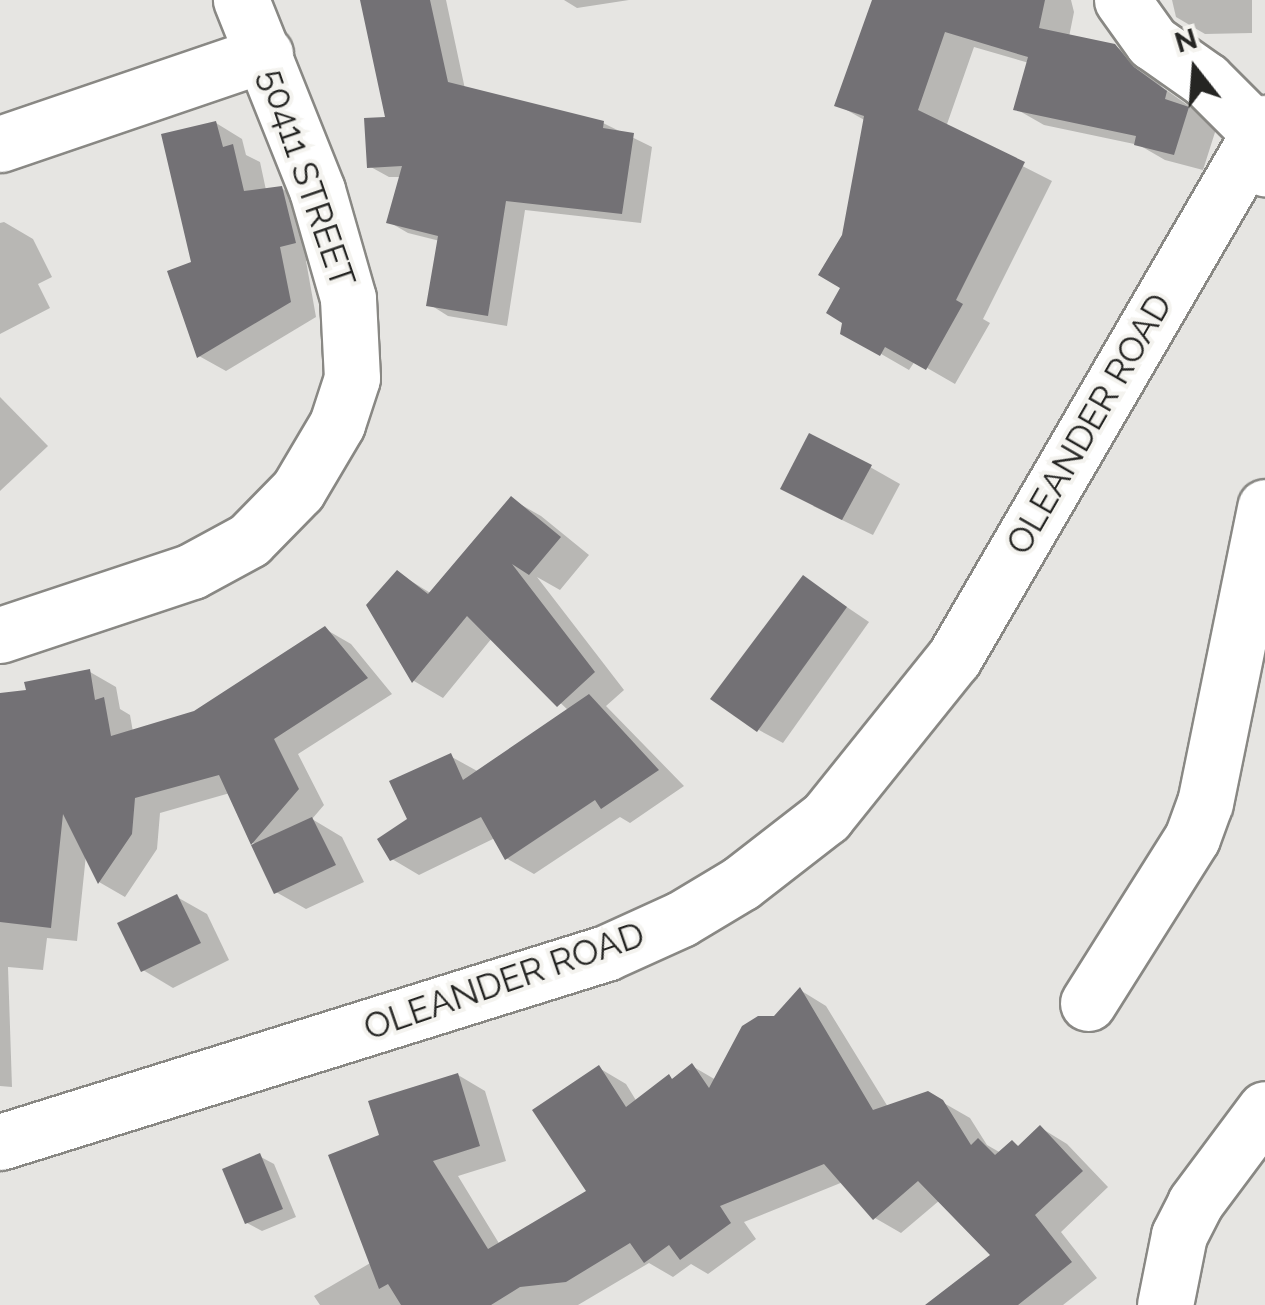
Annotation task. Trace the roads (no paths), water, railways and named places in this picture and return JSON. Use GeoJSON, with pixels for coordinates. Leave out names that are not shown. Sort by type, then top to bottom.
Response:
{"type":"FeatureCollection","features":[{"type":"Feature","properties":{"kind":"street","name":"50411 STREET"},"geometry":{"type":"LineString","coordinates":[[0,635],[192,572],[249,540],[298,490],[337,424],[352,378],[348,298],[317,190],[241,0]]}},
{"type":"Feature","properties":{"kind":"street"},"geometry":{"type":"LineString","coordinates":[[1122,0],[1152,42],[1206,80],[1263,141]]}},
{"type":"Feature","properties":{"kind":"street"},"geometry":{"type":"LineString","coordinates":[[0,144],[265,54]]}},
{"type":"Feature","properties":{"kind":"street","name":"OLEANDER ROAD"},"geometry":{"type":"LineString","coordinates":[[0,1142],[606,953],[681,919],[741,882],[826,817],[954,658],[1263,141]]}},
{"type":"Feature","properties":{"kind":"street"},"geometry":{"type":"LineString","coordinates":[[1088,1003],[1192,838],[1205,803],[1265,507]]}},
{"type":"Feature","properties":{"kind":"street"},"geometry":{"type":"LineString","coordinates":[[1165,1305],[1179,1236],[1196,1203],[1265,1109]]}}]}
